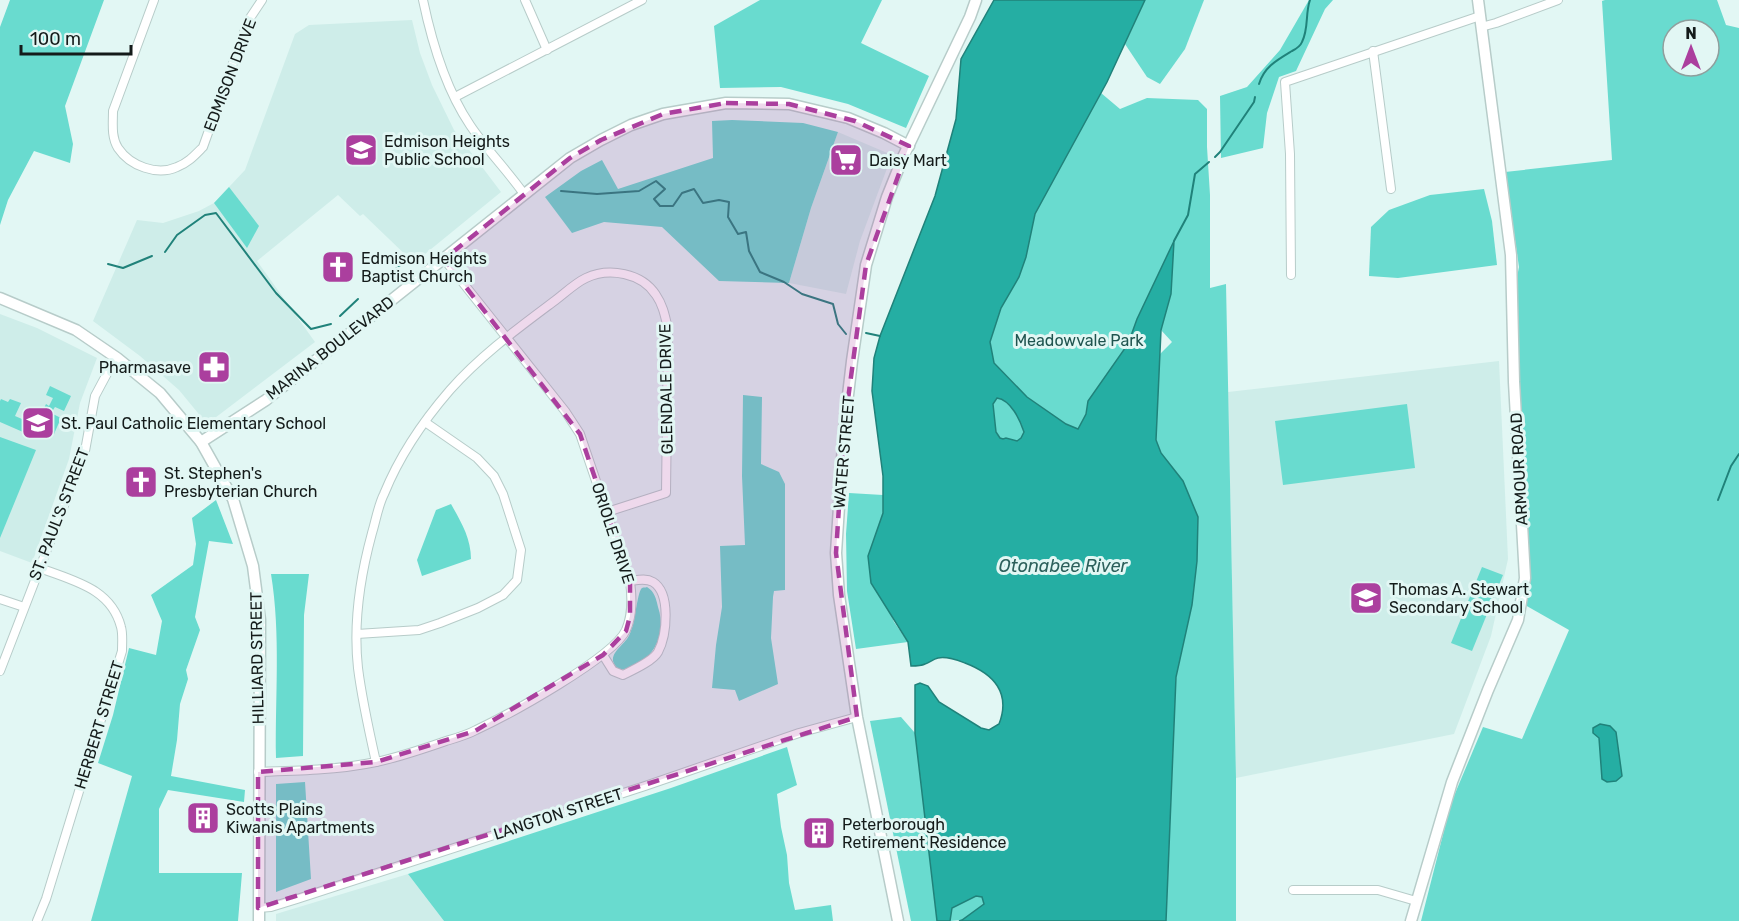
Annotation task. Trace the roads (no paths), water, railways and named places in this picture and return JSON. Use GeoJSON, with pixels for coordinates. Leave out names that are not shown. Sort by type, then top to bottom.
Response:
{"type":"FeatureCollection","features":[{"type":"Feature","properties":{"kind":"main road","name":"WATER STREET"},"geometry":{"type":"LineString","coordinates":[[898,921],[857,717],[839,595],[836,553],[844,429],[866,265],[887,197],[976,0]]}},
{"type":"Feature","properties":{"kind":"main road","name":"ARMOUR ROAD"},"geometry":{"type":"LineString","coordinates":[[1411,921],[1452,782],[1518,620],[1525,578],[1514,382],[1510,255],[1478,0]]}},
{"type":"Feature","properties":{"kind":"main road","name":"MARINA BOULEVARD"},"geometry":{"type":"LineString","coordinates":[[201,442],[266,400],[570,158],[631,126],[663,114],[726,103],[789,104],[848,118],[909,146]]}},
{"type":"Feature","properties":{"kind":"main road","name":"HILLIARD STREET"},"geometry":{"type":"LineString","coordinates":[[0,298],[76,330],[117,358],[160,393],[201,442],[233,499],[254,566],[260,621],[259,921]]}},
{"type":"Feature","properties":{"kind":"street","name":"EDMISON DRIVE"},"geometry":{"type":"LineString","coordinates":[[154,0],[113,111],[112,129],[118,147],[131,161],[146,169],[161,170],[176,168],[203,147],[248,21],[262,0]]}},
{"type":"Feature","properties":{"kind":"street"},"geometry":{"type":"LineString","coordinates":[[423,0],[437,56],[468,123],[524,194]]}},
{"type":"Feature","properties":{"kind":"street"},"geometry":{"type":"LineString","coordinates":[[525,0],[547,50]]}},
{"type":"Feature","properties":{"kind":"street"},"geometry":{"type":"LineString","coordinates":[[1291,275],[1290,154],[1285,82],[1373,51],[1480,22],[1496,23],[1558,0]]}},
{"type":"Feature","properties":{"kind":"street"},"geometry":{"type":"LineString","coordinates":[[455,97],[637,1]]}},
{"type":"Feature","properties":{"kind":"street"},"geometry":{"type":"LineString","coordinates":[[1373,51],[1391,189]]}},
{"type":"Feature","properties":{"kind":"street","name":"ORIOLE DRIVE"},"geometry":{"type":"LineString","coordinates":[[258,772],[344,767],[376,762],[411,753],[475,731],[603,655],[626,631],[632,602],[630,580],[580,434],[565,411],[444,259]]}},
{"type":"Feature","properties":{"kind":"street","name":"GLENDALE DRIVE"},"geometry":{"type":"LineString","coordinates":[[506,337],[586,278],[607,272],[631,275],[655,292],[664,308],[668,329],[666,493],[607,512]]}},
{"type":"Feature","properties":{"kind":"street"},"geometry":{"type":"LineString","coordinates":[[376,762],[363,702],[358,666],[357,634],[363,566],[380,503],[403,457],[449,391],[506,337]]}},
{"type":"Feature","properties":{"kind":"street","name":"ST. PAUL'S STREET"},"geometry":{"type":"LineString","coordinates":[[0,671],[85,451],[95,396],[117,358]]}},
{"type":"Feature","properties":{"kind":"street"},"geometry":{"type":"LineString","coordinates":[[357,634],[419,630],[440,623],[503,595],[517,580],[521,550],[503,494],[494,476],[477,458],[426,422]]}},
{"type":"Feature","properties":{"kind":"street","name":"HERBERT STREET"},"geometry":{"type":"LineString","coordinates":[[37,921],[46,899],[122,651],[122,629],[114,610],[102,595],[40,568]]}},
{"type":"Feature","properties":{"kind":"street"},"geometry":{"type":"LineString","coordinates":[[603,655],[613,670],[623,675],[657,654],[666,618],[663,597],[655,582],[645,579],[630,580]]}},
{"type":"Feature","properties":{"kind":"street"},"geometry":{"type":"LineString","coordinates":[[0,600],[24,607]]}},
{"type":"Feature","properties":{"kind":"street","name":"LANGTON STREET"},"geometry":{"type":"LineString","coordinates":[[258,908],[272,907],[645,786],[799,733],[857,717]]}},
{"type":"Feature","properties":{"kind":"street"},"geometry":{"type":"LineString","coordinates":[[1293,890],[1378,890],[1416,902]]}},
{"type":"Feature","properties":{"kind":"water","name":"Otonabee River"},"geometry":{"type":"Polygon","coordinates":[[[994,0],[1145,0],[1107,82],[1035,214],[1026,257],[1019,277],[1001,308],[990,342],[994,363],[1027,397],[1066,424],[1078,429],[1086,414],[1088,401],[1128,344],[1137,319],[1174,241],[1171,294],[1161,330],[1156,440],[1161,453],[1183,481],[1198,517],[1197,561],[1192,605],[1176,677],[1166,921],[959,921],[984,904],[982,897],[976,896],[952,908],[950,921],[937,921],[915,733],[915,685],[920,683],[928,686],[939,702],[981,728],[989,730],[999,724],[1003,703],[1001,694],[992,679],[965,663],[941,658],[922,665],[911,666],[908,642],[871,583],[868,556],[883,513],[883,476],[872,391],[874,358],[880,336],[935,196],[956,119],[961,59],[994,0]],[[997,398],[993,404],[996,432],[1000,438],[1017,441],[1024,432],[1014,411],[1007,402],[997,398]]]}},
{"type":"Feature","properties":{"kind":"water"},"geometry":{"type":"Polygon","coordinates":[[[1600,724],[1610,726],[1616,732],[1622,776],[1616,781],[1607,782],[1602,779],[1599,738],[1593,733],[1593,728],[1600,724]]]}},
{"type":"Feature","properties":{"kind":"waterway"},"geometry":{"type":"LineString","coordinates":[[1259,84],[1264,73],[1272,64],[1301,44],[1306,32],[1310,0]]}},
{"type":"Feature","properties":{"kind":"waterway"},"geometry":{"type":"LineString","coordinates":[[1215,157],[1254,102],[1255,97]]}},
{"type":"Feature","properties":{"kind":"waterway"},"geometry":{"type":"LineString","coordinates":[[1174,241],[1188,215],[1195,174],[1209,162]]}},
{"type":"Feature","properties":{"kind":"waterway"},"geometry":{"type":"LineString","coordinates":[[561,191],[597,194],[639,191],[656,181],[665,189],[654,199],[660,206],[673,206],[682,193],[694,189],[703,203],[719,200],[729,202],[728,217],[738,234],[746,232],[749,251],[760,272],[784,282],[802,294],[833,304],[838,324],[846,334]]}},
{"type":"Feature","properties":{"kind":"waterway"},"geometry":{"type":"LineString","coordinates":[[165,252],[177,235],[205,215],[216,213],[276,293],[311,329],[331,324]]}},
{"type":"Feature","properties":{"kind":"waterway"},"geometry":{"type":"LineString","coordinates":[[108,264],[123,268],[152,256]]}},
{"type":"Feature","properties":{"kind":"waterway"},"geometry":{"type":"LineString","coordinates":[[378,283],[407,260]]}},
{"type":"Feature","properties":{"kind":"waterway"},"geometry":{"type":"LineString","coordinates":[[340,316],[358,299]]}},
{"type":"Feature","properties":{"kind":"waterway"},"geometry":{"type":"LineString","coordinates":[[866,333],[880,336]]}},
{"type":"Feature","properties":{"kind":"waterway"},"geometry":{"type":"LineString","coordinates":[[1718,500],[1731,466],[1739,454]]}},
{"type":"Feature","properties":{"kind":"place","name":"Edmison Heights Public School"},"geometry":{"type":"Point","coordinates":[361,150]}},
{"type":"Feature","properties":{"kind":"place","name":"Daisy Mart"},"geometry":{"type":"Point","coordinates":[846,160]}},
{"type":"Feature","properties":{"kind":"place","name":"Edmison Heights Baptist Church"},"geometry":{"type":"Point","coordinates":[338,267]}},
{"type":"Feature","properties":{"kind":"place","name":"Pharmasave"},"geometry":{"type":"Point","coordinates":[214,367]}},
{"type":"Feature","properties":{"kind":"place","name":"St. Paul Catholic Elementary School"},"geometry":{"type":"Point","coordinates":[38,423]}},
{"type":"Feature","properties":{"kind":"place","name":"St. Stephen's Presbyterian Church"},"geometry":{"type":"Point","coordinates":[141,482]}},
{"type":"Feature","properties":{"kind":"place","name":"Thomas A. Stewart Secondary School"},"geometry":{"type":"Point","coordinates":[1366,598]}},
{"type":"Feature","properties":{"kind":"place","name":"Scotts Plains Kiwanis Apartments"},"geometry":{"type":"Point","coordinates":[203,818]}},
{"type":"Feature","properties":{"kind":"place","name":"Peterborough Retirement Residence"},"geometry":{"type":"Point","coordinates":[819,833]}},
{"type":"Feature","properties":{"kind":"park label","name":"Meadowvale Park"},"geometry":{"type":"Point","coordinates":[1079,340]}}]}
